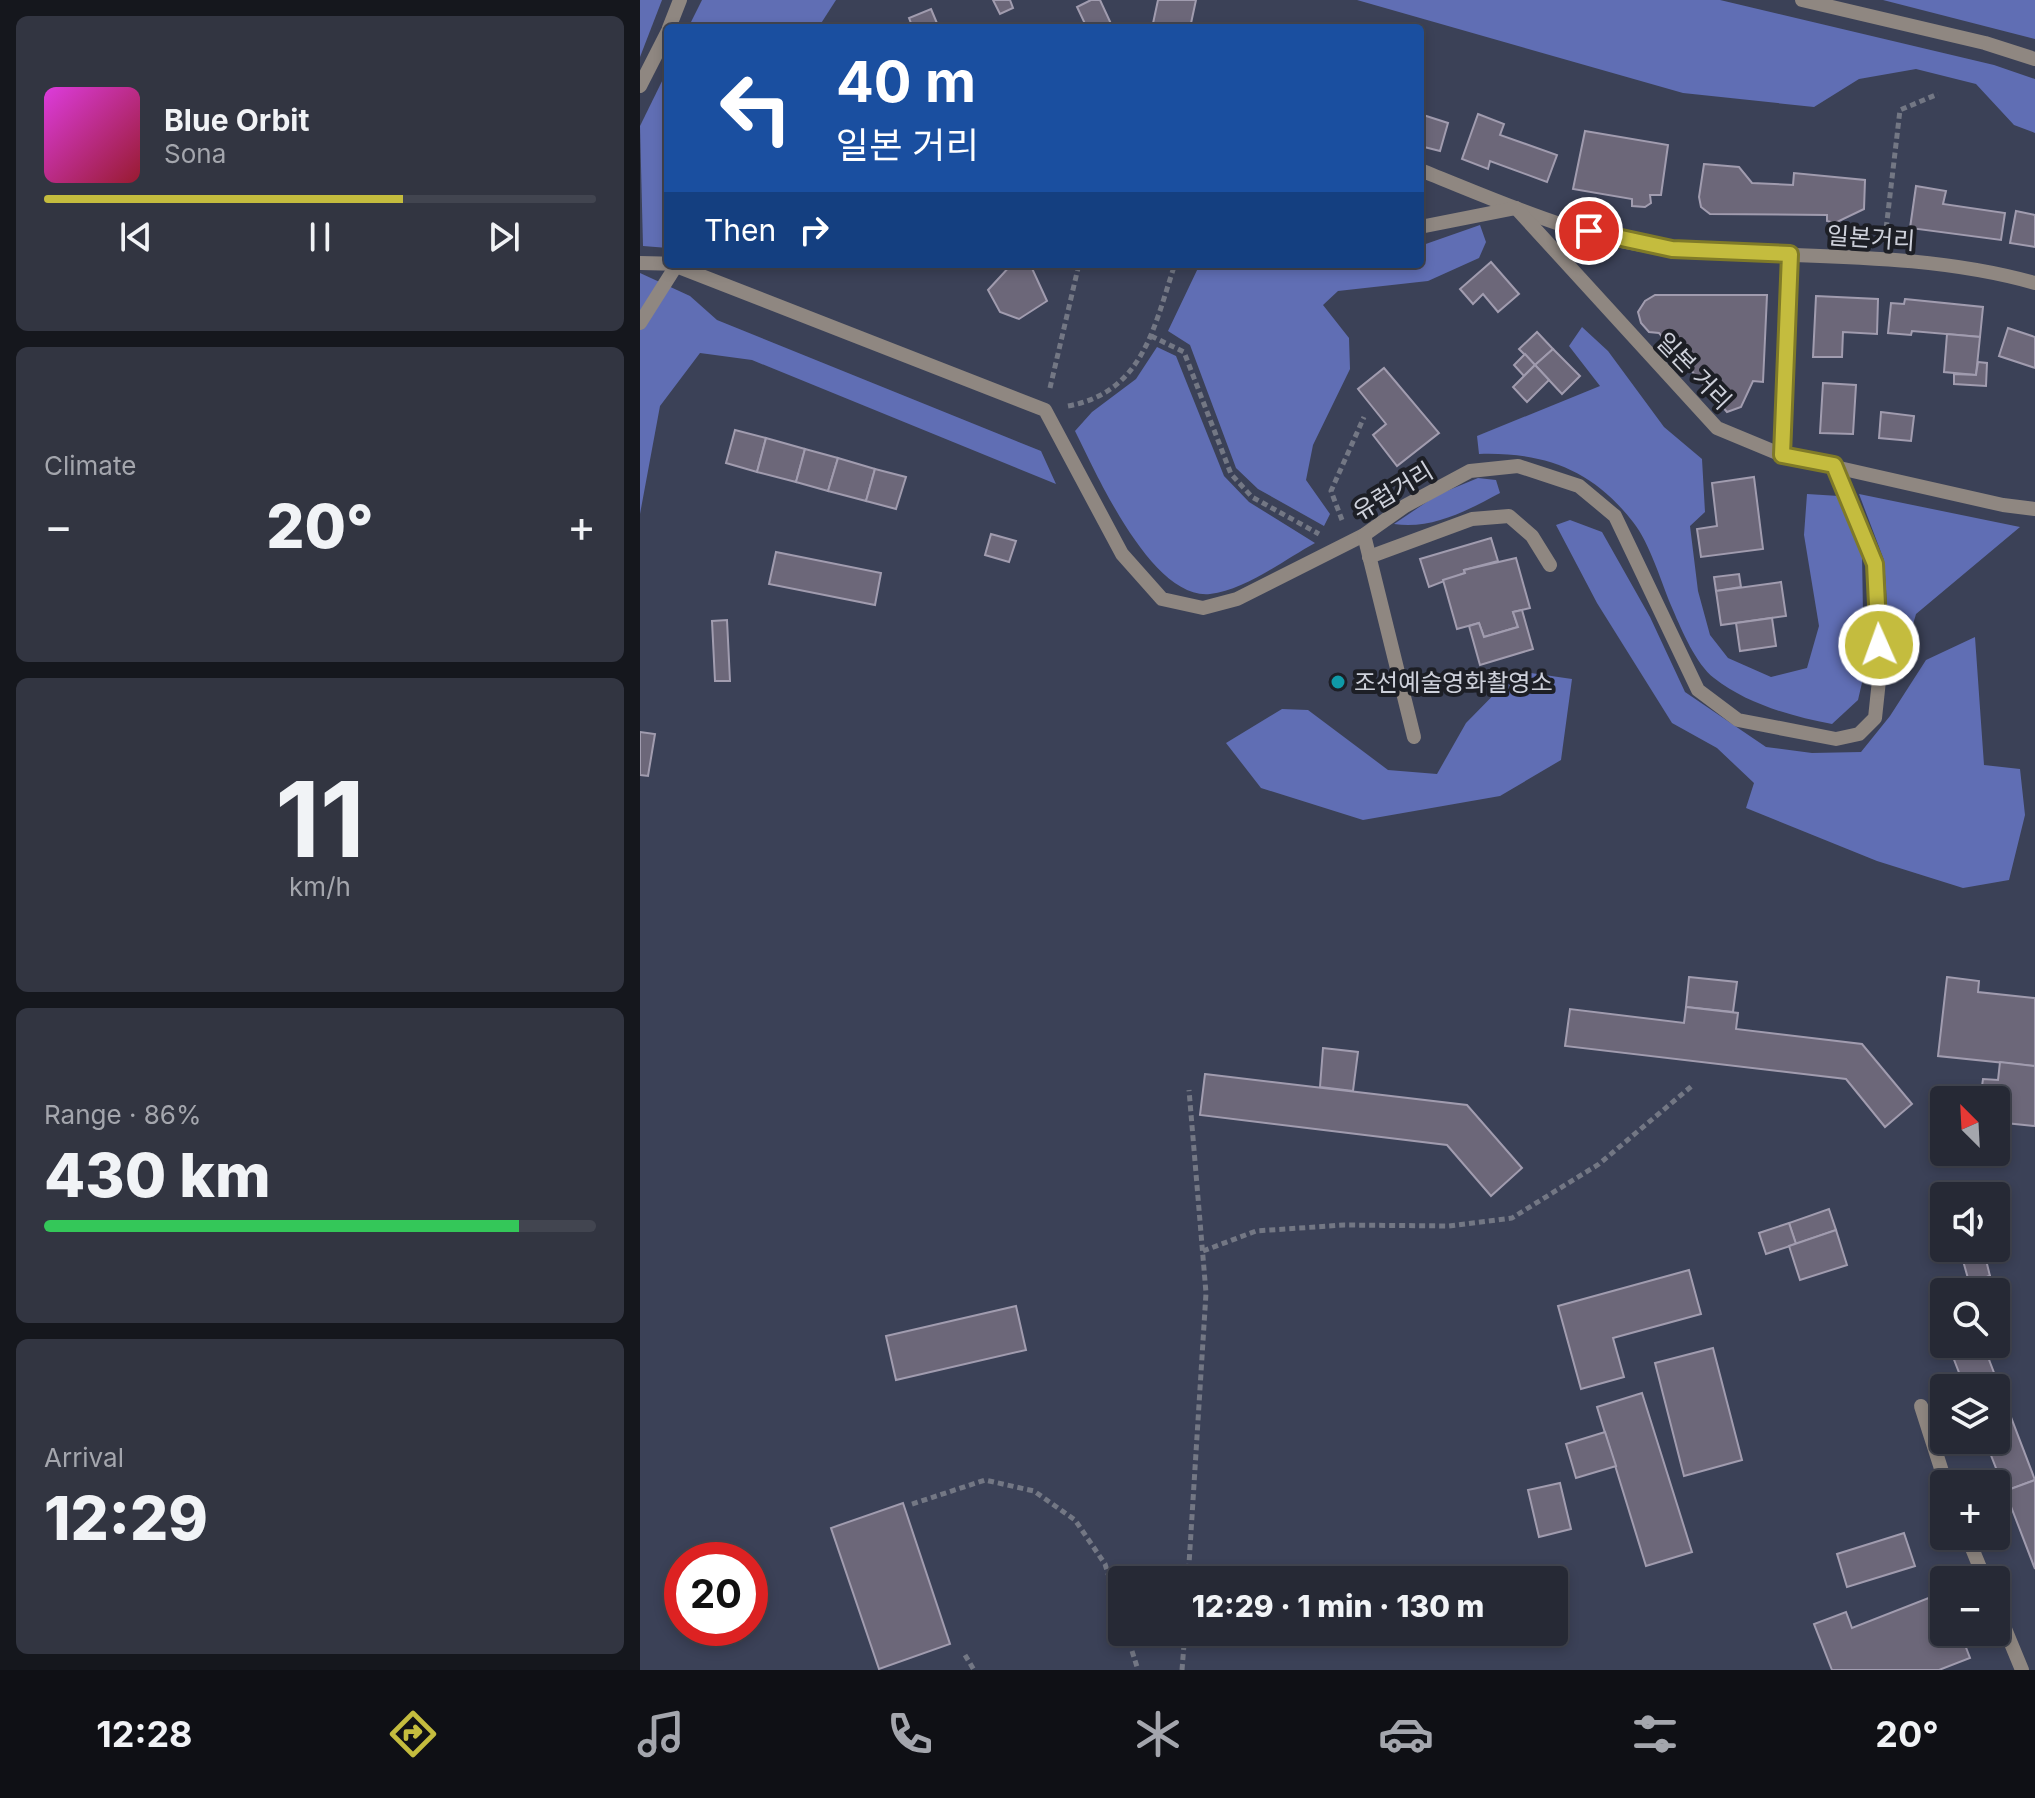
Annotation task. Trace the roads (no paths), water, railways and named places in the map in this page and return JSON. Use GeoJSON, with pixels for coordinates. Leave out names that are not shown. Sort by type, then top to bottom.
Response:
{"type":"FeatureCollection","features":[{"type":"Feature","properties":{"kind":"lane"},"geometry":{"type":"LineString","coordinates":[[671,24],[680,0]]}},
{"type":"Feature","properties":{"kind":"lane"},"geometry":{"type":"LineString","coordinates":[[1802,0],[1985,43],[2035,59]]}},
{"type":"Feature","properties":{"kind":"lane"},"geometry":{"type":"LineString","coordinates":[[640,86],[664,39]]}},
{"type":"Feature","properties":{"kind":"lane","name":"일본거리"},"geometry":{"type":"LineString","coordinates":[[1424,172],[1516,208],[1614,239],[1657,247],[1883,259],[1998,273],[2035,283]]}},
{"type":"Feature","properties":{"kind":"lane"},"geometry":{"type":"LineString","coordinates":[[1424,226],[1516,208]]}},
{"type":"Feature","properties":{"kind":"lane","name":"일본 거리"},"geometry":{"type":"LineString","coordinates":[[1516,208],[1717,428],[1782,455],[2003,505],[2035,509]]}},
{"type":"Feature","properties":{"kind":"lane"},"geometry":{"type":"LineString","coordinates":[[1782,455],[1790,254]]}},
{"type":"Feature","properties":{"kind":"lane"},"geometry":{"type":"LineString","coordinates":[[640,263],[664,264]]}},
{"type":"Feature","properties":{"kind":"lane"},"geometry":{"type":"LineString","coordinates":[[640,323],[677,268]]}},
{"type":"Feature","properties":{"kind":"lane","name":"유럽거리"},"geometry":{"type":"LineString","coordinates":[[687,268],[1045,410],[1122,554],[1162,599],[1203,608],[1226,602],[1364,535],[1405,506],[1470,471],[1518,466],[1579,486],[1615,516],[1698,690],[1738,720],[1836,739],[1859,734],[1875,718],[1880,671],[1875,564],[1834,465]]}},
{"type":"Feature","properties":{"kind":"lane"},"geometry":{"type":"LineString","coordinates":[[1369,557],[1472,519],[1509,516],[1532,536],[1550,565]]}},
{"type":"Feature","properties":{"kind":"lane"},"geometry":{"type":"LineString","coordinates":[[1364,535],[1414,737]]}},
{"type":"Feature","properties":{"kind":"lane"},"geometry":{"type":"LineString","coordinates":[[1921,1406],[1942,1470]]}},
{"type":"Feature","properties":{"kind":"lane"},"geometry":{"type":"LineString","coordinates":[[2010,1641],[2022,1670]]}},
{"type":"Feature","properties":{"kind":"place","name":"조선예술영화촬영소"},"geometry":{"type":"Point","coordinates":[1338,682]}}]}
